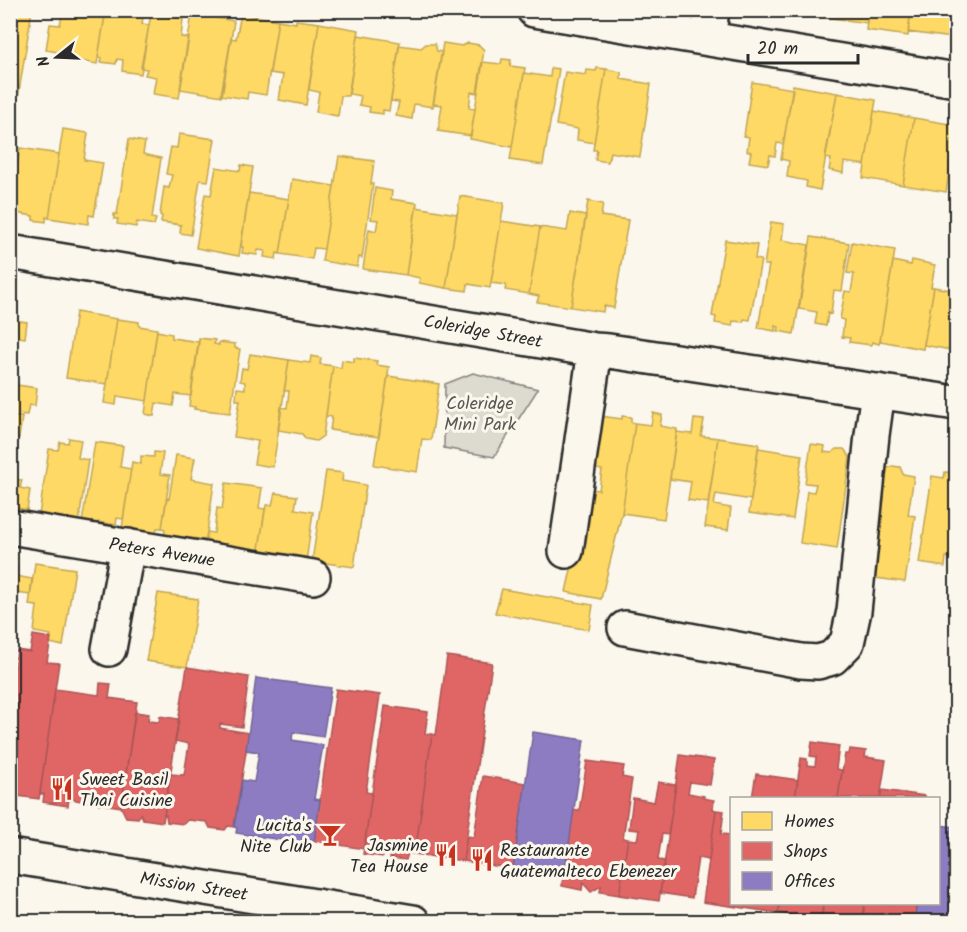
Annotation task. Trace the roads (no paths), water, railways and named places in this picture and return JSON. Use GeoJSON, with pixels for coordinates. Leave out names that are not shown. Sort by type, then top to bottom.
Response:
{"type":"FeatureCollection","features":[{"type":"Feature","properties":{"kind":"street"},"geometry":{"type":"LineString","coordinates":[[534,10],[710,25],[957,80]]}},
{"type":"Feature","properties":{"kind":"street","name":"Coleridge Street"},"geometry":{"type":"LineString","coordinates":[[10,252],[595,350],[957,403]]}},
{"type":"Feature","properties":{"kind":"street"},"geometry":{"type":"LineString","coordinates":[[566,551],[595,350]]}},
{"type":"Feature","properties":{"kind":"street"},"geometry":{"type":"LineString","coordinates":[[625,628],[801,661],[818,662],[832,658],[847,643],[854,611],[878,391]]}},
{"type":"Feature","properties":{"kind":"street","name":"Peters Avenue"},"geometry":{"type":"LineString","coordinates":[[10,527],[313,577]]}},
{"type":"Feature","properties":{"kind":"street"},"geometry":{"type":"LineString","coordinates":[[109,649],[128,546]]}},
{"type":"Feature","properties":{"kind":"street","name":"Mission Street"},"geometry":{"type":"LineString","coordinates":[[10,856],[412,921]]}},
{"type":"Feature","properties":{"kind":"place","name":"Sweet Basil Thai Cuisine"},"geometry":{"type":"Point","coordinates":[62,789]}},
{"type":"Feature","properties":{"kind":"place","name":"Lucita's Nite Club"},"geometry":{"type":"Point","coordinates":[330,835]}},
{"type":"Feature","properties":{"kind":"place","name":"Jasmine Tea House"},"geometry":{"type":"Point","coordinates":[446,855]}},
{"type":"Feature","properties":{"kind":"place","name":"Restaurante Guatemalteco Ebenezer"},"geometry":{"type":"Point","coordinates":[482,860]}},
{"type":"Feature","properties":{"kind":"park label","name":"Coleridge Mini Park"},"geometry":{"type":"Point","coordinates":[480,413]}}]}
